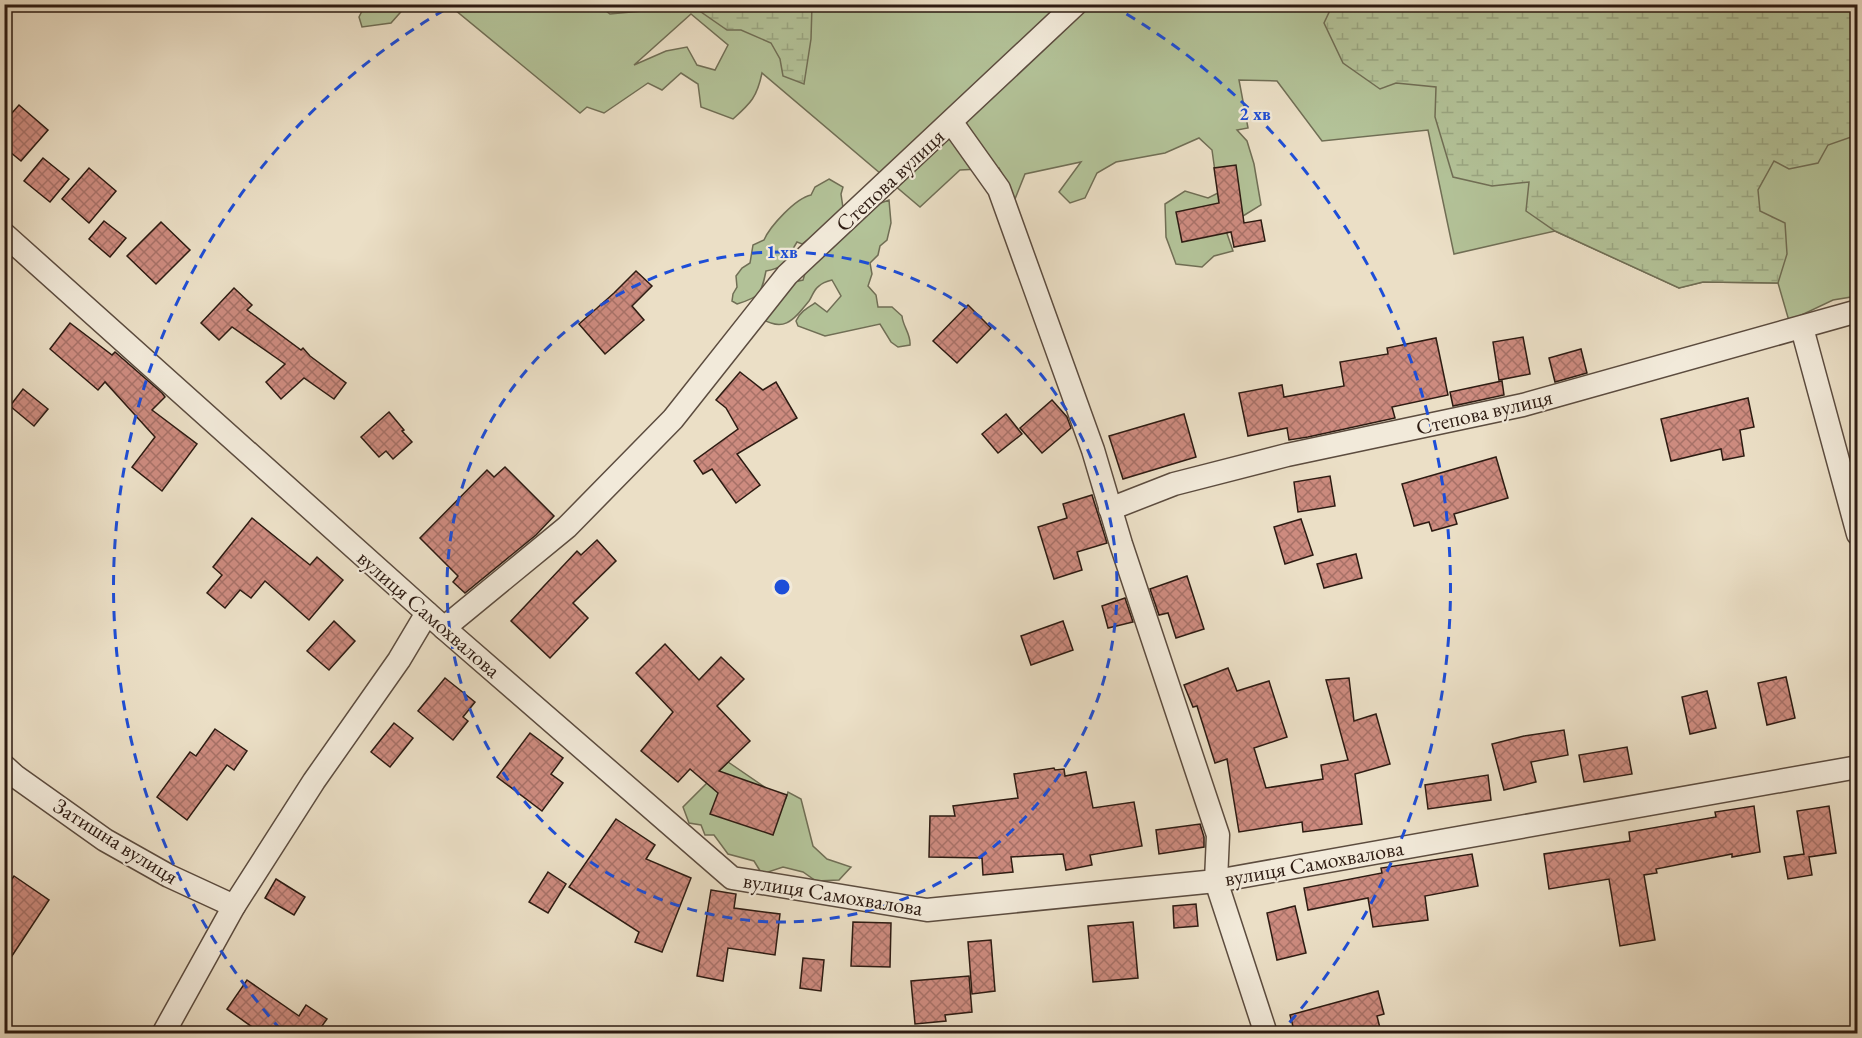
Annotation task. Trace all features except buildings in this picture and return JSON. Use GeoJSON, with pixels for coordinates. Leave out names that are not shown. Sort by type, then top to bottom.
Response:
{"type":"FeatureCollection","features":[{"type":"Feature","properties":{"kind":"street"},"geometry":{"type":"LineString","coordinates":[[952,123],[1076,4]]}},
{"type":"Feature","properties":{"kind":"street","name":"Степова вулиця"},"geometry":{"type":"LineString","coordinates":[[444,628],[567,527],[673,420],[787,275],[952,123],[999,189],[1093,450],[1218,835],[1216,881]]}},
{"type":"Feature","properties":{"kind":"street","name":"вулиця Самохвалова"},"geometry":{"type":"LineString","coordinates":[[4,234],[427,613],[732,878],[927,910],[1216,881],[1857,767]]}},
{"type":"Feature","properties":{"kind":"street","name":"Степова вулиця"},"geometry":{"type":"LineString","coordinates":[[1110,508],[1174,484],[1287,455],[1523,405],[1857,311]]}},
{"type":"Feature","properties":{"kind":"street"},"geometry":{"type":"LineString","coordinates":[[1802,328],[1857,534]]}},
{"type":"Feature","properties":{"kind":"street"},"geometry":{"type":"LineString","coordinates":[[163,1034],[234,906],[314,781],[399,660],[427,613]]}},
{"type":"Feature","properties":{"kind":"street","name":"Затишна вулиця"},"geometry":{"type":"LineString","coordinates":[[4,766],[105,840],[169,876],[234,906]]}},
{"type":"Feature","properties":{"kind":"street"},"geometry":{"type":"LineString","coordinates":[[1216,881],[1266,1034]]}},
{"type":"Feature","properties":{"kind":"green space"},"geometry":{"type":"Polygon","coordinates":[[[365,4],[407,5],[391,23],[362,27],[359,17],[365,4]]]}},
{"type":"Feature","properties":{"kind":"green space"},"geometry":{"type":"Polygon","coordinates":[[[1333,4],[1413,4],[1420,9],[1426,4],[1857,5],[1857,135],[1828,145],[1818,163],[1789,169],[1774,161],[1758,190],[1760,211],[1785,223],[1787,254],[1778,283],[1703,282],[1679,288],[1555,231],[1526,211],[1529,182],[1492,186],[1453,177],[1435,117],[1436,87],[1396,83],[1380,89],[1343,63],[1324,23],[1333,4]]]}},
{"type":"Feature","properties":{"kind":"green space"},"geometry":{"type":"Polygon","coordinates":[[[449,5],[1857,5],[1857,296],[1833,300],[1789,321],[1778,283],[1703,282],[1679,288],[1555,231],[1454,254],[1428,130],[1322,141],[1277,81],[1239,80],[1248,128],[1237,130],[1247,141],[1254,164],[1261,205],[1243,216],[1222,219],[1233,251],[1214,256],[1202,267],[1176,264],[1166,237],[1165,204],[1185,191],[1208,198],[1218,193],[1212,150],[1199,138],[1165,153],[1116,162],[1097,173],[1085,198],[1070,203],[1059,192],[1081,162],[1025,174],[1015,199],[999,168],[960,170],[920,207],[762,73],[752,99],[733,119],[701,107],[698,84],[681,73],[662,90],[648,83],[604,113],[587,107],[580,113],[449,5]],[[691,14],[634,65],[666,51],[687,47],[697,65],[715,70],[728,45],[691,14]]]}},
{"type":"Feature","properties":{"kind":"green space"},"geometry":{"type":"Polygon","coordinates":[[[598,5],[679,5],[663,9],[610,14],[598,5]]]}},
{"type":"Feature","properties":{"kind":"green space"},"geometry":{"type":"Polygon","coordinates":[[[691,5],[812,5],[811,39],[804,84],[783,76],[780,59],[771,43],[741,30],[727,30],[691,5]]]}},
{"type":"Feature","properties":{"kind":"green space"},"geometry":{"type":"Polygon","coordinates":[[[829,179],[843,187],[841,194],[843,208],[867,208],[889,200],[891,223],[887,240],[880,246],[878,255],[870,263],[872,274],[868,286],[876,295],[878,307],[892,307],[902,316],[910,345],[898,347],[891,342],[880,324],[825,336],[798,326],[796,321],[800,315],[815,303],[827,312],[841,296],[832,280],[817,287],[809,301],[787,323],[775,324],[759,317],[789,283],[803,280],[817,233],[802,244],[797,242],[782,265],[766,271],[761,290],[755,297],[737,304],[732,301],[737,287],[736,276],[750,263],[753,245],[764,240],[778,220],[791,207],[811,195],[815,187],[829,179]]]}},
{"type":"Feature","properties":{"kind":"green space"},"geometry":{"type":"Polygon","coordinates":[[[728,762],[769,790],[786,798],[788,792],[801,799],[813,846],[827,859],[851,867],[839,880],[816,881],[803,872],[783,867],[762,874],[754,861],[728,854],[714,835],[705,835],[701,825],[689,823],[683,807],[728,762]]]}}]}
